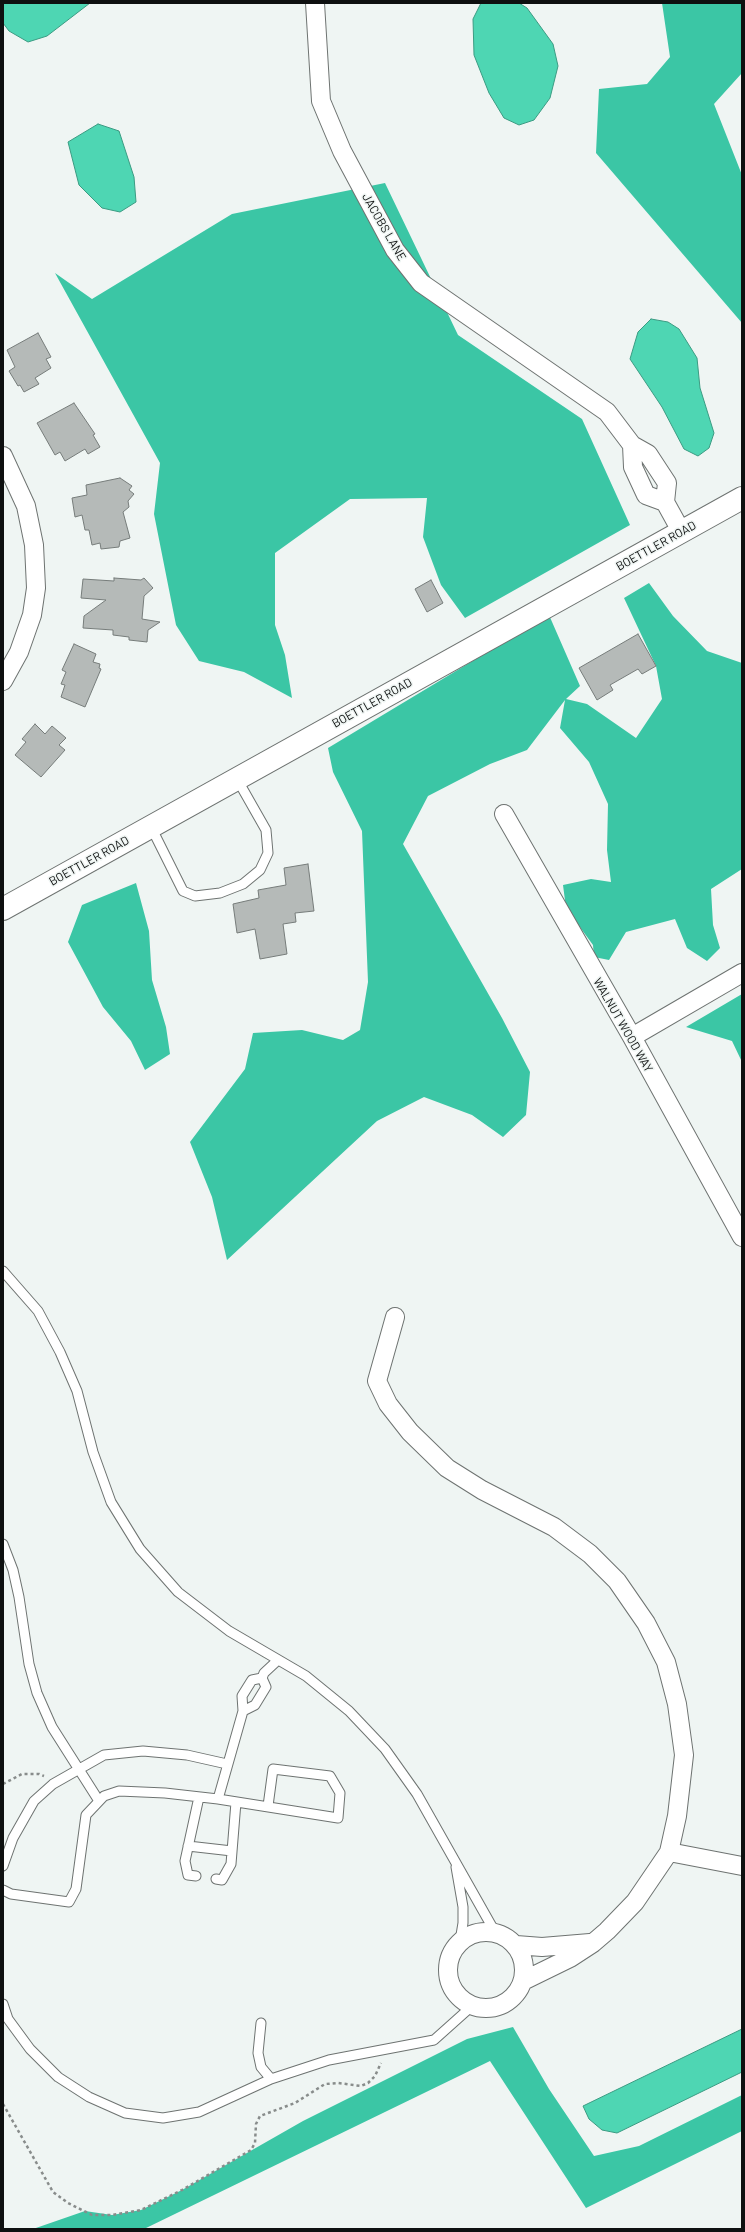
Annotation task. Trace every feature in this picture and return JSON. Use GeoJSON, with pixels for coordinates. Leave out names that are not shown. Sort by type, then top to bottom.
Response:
{"type":"FeatureCollection","features":[{"type":"Feature","properties":{"kind":"street","name":"JACOBS LANE"},"geometry":{"type":"LineString","coordinates":[[315,3],[315,31],[321,101],[342,151],[395,250],[421,283],[607,412],[632,445],[633,467],[646,495],[665,502],[681,531]]}},
{"type":"Feature","properties":{"kind":"street"},"geometry":{"type":"LineString","coordinates":[[3,456],[26,506],[34,545],[36,588],[32,615],[21,646],[3,681]]}},
{"type":"Feature","properties":{"kind":"street","name":"BOETTLER ROAD"},"geometry":{"type":"LineString","coordinates":[[3,910],[742,498]]}},
{"type":"Feature","properties":{"kind":"street","name":"WALNUT WOOD WAY"},"geometry":{"type":"LineString","coordinates":[[504,814],[632,1037],[742,1237]]}},
{"type":"Feature","properties":{"kind":"street"},"geometry":{"type":"LineString","coordinates":[[632,1037],[742,973]]}},
{"type":"Feature","properties":{"kind":"street"},"geometry":{"type":"LineString","coordinates":[[395,1317],[377,1381],[388,1404],[410,1432],[447,1468],[482,1490],[554,1527],[590,1554],[617,1581],[646,1623],[666,1662],[677,1704],[684,1755],[677,1816],[669,1852],[635,1902],[593,1943],[570,1958],[523,1981]]}},
{"type":"Feature","properties":{"kind":"street"},"geometry":{"type":"LineString","coordinates":[[669,1852],[742,1866]]}},
{"type":"Feature","properties":{"kind":"street"},"geometry":{"type":"LineString","coordinates":[[482,1931],[495,1932],[506,1937],[516,1945],[522,1956],[525,1968],[523,1981],[518,1992],[509,2001],[497,2007],[484,2008],[472,2006],[461,1999],[452,1989],[448,1977],[448,1964],[452,1952],[460,1942],[470,1935],[482,1931]]}},
{"type":"Feature","properties":{"kind":"street"},"geometry":{"type":"LineString","coordinates":[[516,1945],[542,1948],[593,1943]]}},
{"type":"Feature","properties":{"kind":"lane"},"geometry":{"type":"LineString","coordinates":[[151,827],[182,891],[195,896],[220,893],[243,884],[260,870],[268,853],[266,830],[237,779]]}},
{"type":"Feature","properties":{"kind":"lane"},"geometry":{"type":"LineString","coordinates":[[3,1271],[38,1311],[60,1352],[77,1391],[93,1452],[110,1502],[140,1549],[178,1592],[229,1631],[306,1676],[349,1711],[385,1749],[417,1794],[495,1932]]}},
{"type":"Feature","properties":{"kind":"lane"},"geometry":{"type":"LineString","coordinates":[[3,1544],[13,1570],[19,1597],[29,1664],[37,1693],[52,1727],[77,1769],[99,1801]]}},
{"type":"Feature","properties":{"kind":"lane"},"geometry":{"type":"LineString","coordinates":[[243,1711],[256,1705],[266,1687],[262,1678],[264,1673],[278,1660]]}},
{"type":"Feature","properties":{"kind":"lane"},"geometry":{"type":"LineString","coordinates":[[218,1800],[243,1711],[242,1696],[252,1680],[262,1678]]}},
{"type":"Feature","properties":{"kind":"lane"},"geometry":{"type":"LineString","coordinates":[[3,1866],[12,1838],[34,1801],[53,1784],[104,1755],[142,1751],[187,1755],[227,1764]]}},
{"type":"Feature","properties":{"kind":"lane"},"geometry":{"type":"LineString","coordinates":[[3,1890],[12,1894],[69,1902],[76,1889],[86,1815],[104,1796],[119,1792],[165,1793],[268,1806],[338,1818],[340,1793],[330,1776],[273,1769],[268,1806]]}},
{"type":"Feature","properties":{"kind":"lane"},"geometry":{"type":"LineString","coordinates":[[196,1876],[188,1875],[185,1861],[199,1797]]}},
{"type":"Feature","properties":{"kind":"lane"},"geometry":{"type":"LineString","coordinates":[[216,1879],[222,1880],[231,1864],[236,1802]]}},
{"type":"Feature","properties":{"kind":"lane"},"geometry":{"type":"LineString","coordinates":[[188,1846],[232,1852]]}},
{"type":"Feature","properties":{"kind":"lane"},"geometry":{"type":"LineString","coordinates":[[454,1858],[463,1907],[463,1923],[460,1942]]}},
{"type":"Feature","properties":{"kind":"lane"},"geometry":{"type":"LineString","coordinates":[[3,2004],[8,2019],[30,2049],[58,2077],[89,2097],[125,2114],[164,2118],[199,2112],[270,2079],[329,2060],[434,2040],[472,2006]]}},
{"type":"Feature","properties":{"kind":"lane"},"geometry":{"type":"LineString","coordinates":[[261,2023],[258,2053],[261,2067],[270,2079]]}},
{"type":"Feature","properties":{"kind":"path"},"geometry":{"type":"LineString","coordinates":[[3,1784],[22,1774],[39,1774],[48,1778],[53,1784]]}},
{"type":"Feature","properties":{"kind":"path"},"geometry":{"type":"LineString","coordinates":[[3,2104],[53,2192],[68,2203],[92,2215],[112,2216],[141,2210],[182,2190],[251,2150],[255,2143],[256,2124],[260,2116],[268,2111],[295,2103],[325,2084],[338,2083],[361,2086],[368,2084],[375,2076],[388,2049]]}},
{"type":"Feature","properties":{"kind":"shaded area"},"geometry":{"type":"Polygon","coordinates":[[[3,3],[90,3],[47,36],[28,42],[9,31],[3,23],[3,3]]]}},
{"type":"Feature","properties":{"kind":"shaded area"},"geometry":{"type":"Polygon","coordinates":[[[481,3],[519,3],[527,8],[553,44],[558,66],[550,98],[534,120],[519,125],[504,118],[489,93],[474,55],[473,19],[481,3]]]}},
{"type":"Feature","properties":{"kind":"shaded area"},"geometry":{"type":"Polygon","coordinates":[[[662,3],[742,3],[742,73],[714,104],[742,175],[742,323],[596,153],[599,89],[647,84],[670,57],[662,3]]]}},
{"type":"Feature","properties":{"kind":"shaded area"},"geometry":{"type":"Polygon","coordinates":[[[98,124],[119,131],[134,177],[136,202],[120,212],[102,208],[79,185],[68,142],[98,124]]]}},
{"type":"Feature","properties":{"kind":"shaded area"},"geometry":{"type":"Polygon","coordinates":[[[385,183],[458,335],[582,419],[630,525],[465,618],[441,585],[423,537],[427,498],[350,499],[275,553],[275,625],[285,655],[292,698],[244,672],[199,661],[176,625],[154,514],[160,463],[55,273],[92,299],[232,214],[385,183]]]}},
{"type":"Feature","properties":{"kind":"shaded area"},"geometry":{"type":"Polygon","coordinates":[[[651,319],[668,322],[679,329],[697,358],[700,388],[714,433],[709,448],[698,456],[684,449],[662,407],[630,359],[638,332],[651,319]]]}},
{"type":"Feature","properties":{"kind":"shaded area"},"geometry":{"type":"Polygon","coordinates":[[[649,583],[673,616],[707,651],[742,663],[742,869],[711,889],[713,925],[720,948],[707,961],[687,948],[675,919],[626,932],[609,960],[594,957],[593,945],[566,908],[563,885],[591,879],[611,882],[607,850],[608,804],[589,762],[560,728],[565,700],[527,750],[490,764],[428,796],[403,844],[502,1018],[530,1072],[526,1115],[503,1137],[472,1115],[424,1097],[377,1121],[227,1260],[212,1197],[190,1142],[245,1069],[253,1033],[302,1030],[343,1040],[360,1030],[368,982],[362,831],[333,772],[328,748],[549,615],[580,686],[566,699],[587,704],[636,738],[662,699],[656,666],[624,598],[649,583]]]}},
{"type":"Feature","properties":{"kind":"shaded area"},"geometry":{"type":"Polygon","coordinates":[[[136,883],[149,931],[152,980],[166,1027],[170,1054],[145,1070],[131,1041],[103,1007],[68,942],[82,905],[136,883]]]}},
{"type":"Feature","properties":{"kind":"shaded area"},"geometry":{"type":"Polygon","coordinates":[[[742,994],[742,1062],[732,1041],[686,1027],[742,994]]]}},
{"type":"Feature","properties":{"kind":"shaded area"},"geometry":{"type":"Polygon","coordinates":[[[513,2027],[549,2089],[594,2156],[639,2146],[742,2095],[742,2131],[586,2208],[490,2061],[144,2229],[33,2229],[85,2211],[112,2215],[141,2210],[182,2190],[303,2121],[467,2039],[513,2027]]]}},
{"type":"Feature","properties":{"kind":"shaded area"},"geometry":{"type":"Polygon","coordinates":[[[742,2029],[742,2072],[617,2133],[602,2130],[589,2119],[583,2106],[742,2029]]]}},
{"type":"Feature","properties":{"kind":"building"},"geometry":{"type":"Polygon","coordinates":[[[38,333],[51,357],[46,359],[51,368],[35,378],[39,384],[24,392],[20,385],[18,386],[9,371],[15,367],[7,350],[38,333]]]}},
{"type":"Feature","properties":{"kind":"building"},"geometry":{"type":"Polygon","coordinates":[[[74,403],[95,434],[93,435],[100,447],[88,454],[85,449],[65,461],[60,452],[55,455],[37,423],[74,403]]]}},
{"type":"Feature","properties":{"kind":"building"},"geometry":{"type":"Polygon","coordinates":[[[120,478],[132,486],[129,490],[134,494],[128,501],[129,507],[123,512],[130,538],[120,541],[119,547],[101,549],[100,543],[92,545],[89,530],[85,530],[82,515],[75,517],[72,498],[87,495],[86,485],[120,478]]]}},
{"type":"Feature","properties":{"kind":"building"},"geometry":{"type":"Polygon","coordinates":[[[114,578],[141,580],[144,578],[153,588],[144,596],[142,619],[160,622],[148,630],[147,642],[129,640],[129,637],[113,635],[113,630],[83,628],[84,616],[106,600],[81,598],[83,579],[114,581],[114,578]]]}},
{"type":"Feature","properties":{"kind":"building"},"geometry":{"type":"Polygon","coordinates":[[[431,580],[443,603],[427,612],[415,589],[431,580]]]}},
{"type":"Feature","properties":{"kind":"building"},"geometry":{"type":"Polygon","coordinates":[[[638,634],[656,666],[642,674],[638,669],[610,685],[613,690],[597,700],[579,668],[638,634]]]}},
{"type":"Feature","properties":{"kind":"building"},"geometry":{"type":"Polygon","coordinates":[[[74,644],[96,654],[93,662],[100,664],[99,668],[101,669],[85,707],[61,697],[65,685],[61,684],[66,672],[62,670],[74,644]]]}},
{"type":"Feature","properties":{"kind":"building"},"geometry":{"type":"Polygon","coordinates":[[[35,724],[45,734],[52,726],[66,738],[59,745],[65,750],[41,777],[15,755],[26,742],[22,739],[35,724]]]}},
{"type":"Feature","properties":{"kind":"building"},"geometry":{"type":"Polygon","coordinates":[[[308,864],[314,911],[295,913],[296,922],[283,924],[287,954],[260,959],[255,929],[237,933],[233,904],[259,898],[258,890],[286,885],[284,868],[308,864]]]}}]}
